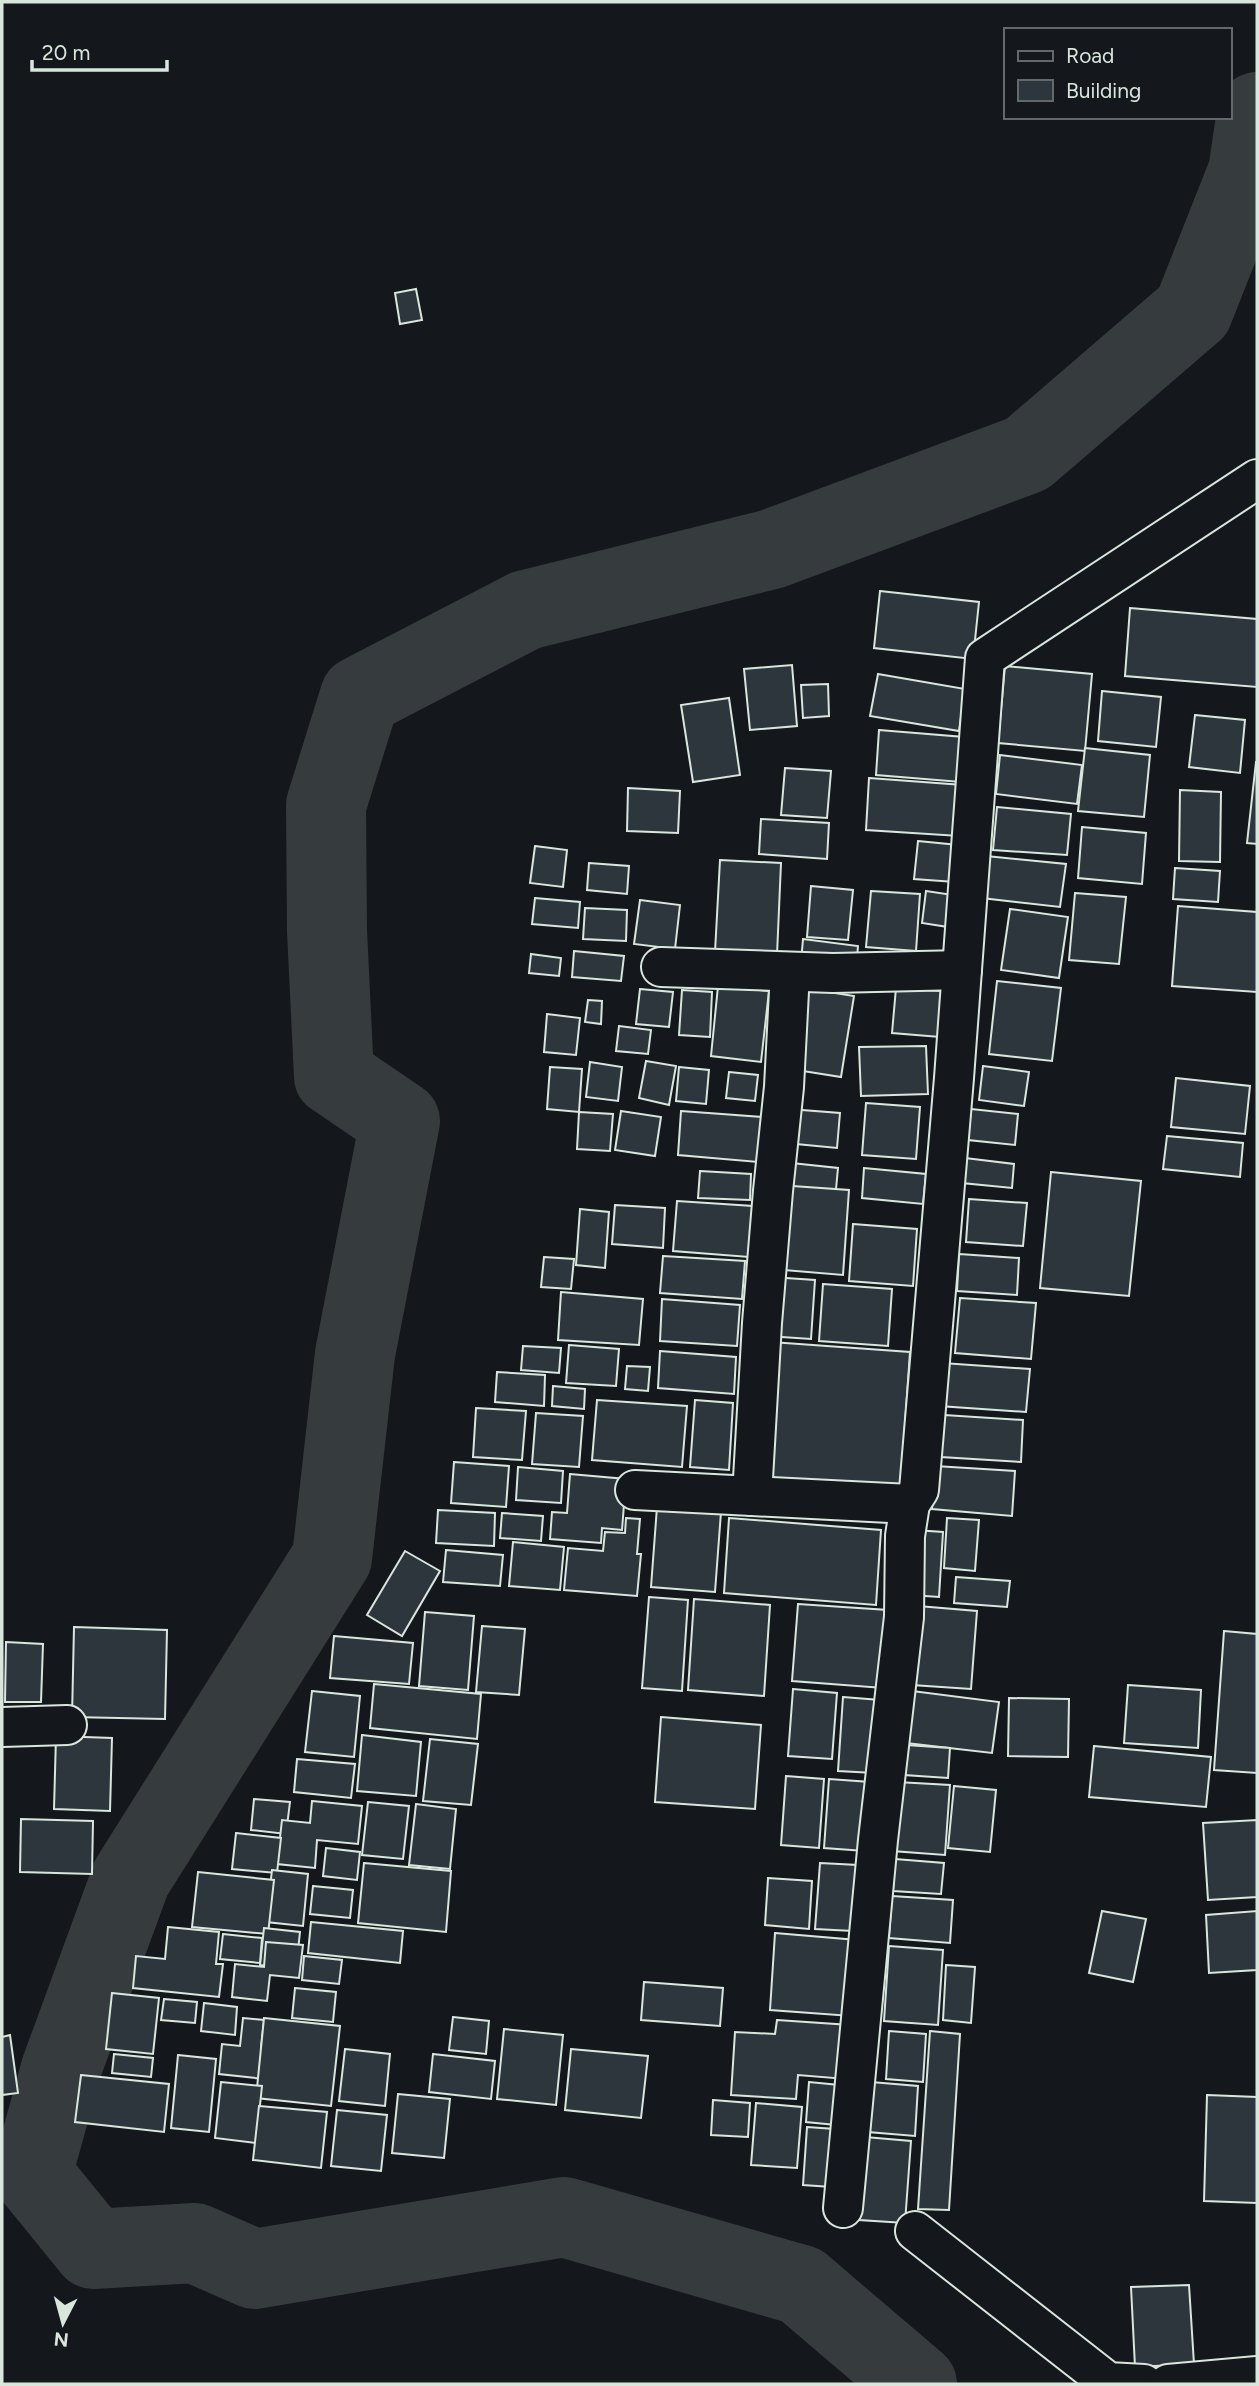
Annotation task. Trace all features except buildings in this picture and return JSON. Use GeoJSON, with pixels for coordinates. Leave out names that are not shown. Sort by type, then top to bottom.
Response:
{"type":"FeatureCollection","features":[{"type":"Feature","properties":{"kind":"street"},"geometry":{"type":"LineString","coordinates":[[843,2208],[878,1840],[904,1617],[905,1536],[910,1504],[919,1490],[985,658],[1257,479]]}},
{"type":"Feature","properties":{"kind":"street"},"geometry":{"type":"LineString","coordinates":[[661,967],[833,973],[962,970]]}},
{"type":"Feature","properties":{"kind":"street"},"geometry":{"type":"LineString","coordinates":[[752,1496],[762,1323],[784,1087],[790,972]]}},
{"type":"Feature","properties":{"kind":"street"},"geometry":{"type":"LineString","coordinates":[[635,1490],[910,1504]]}},
{"type":"Feature","properties":{"kind":"street"},"geometry":{"type":"LineString","coordinates":[[2,1727],[67,1725]]}},
{"type":"Feature","properties":{"kind":"street"},"geometry":{"type":"LineString","coordinates":[[915,2231],[1108,2382],[1144,2384]]}},
{"type":"Feature","properties":{"kind":"street"},"geometry":{"type":"LineString","coordinates":[[1168,2384],[1257,2376]]}},
{"type":"Feature","properties":{"kind":"waterway"},"geometry":{"type":"LineString","coordinates":[[917,2384],[801,2285],[564,2217],[254,2269],[195,2243],[93,2249],[32,2174],[61,2069],[131,1878],[332,1558],[355,1354],[400,1121],[334,1076],[327,931],[326,805],[360,696],[526,610],[772,549],[1027,454],[1193,311],[1248,172],[1257,112]]}}]}
